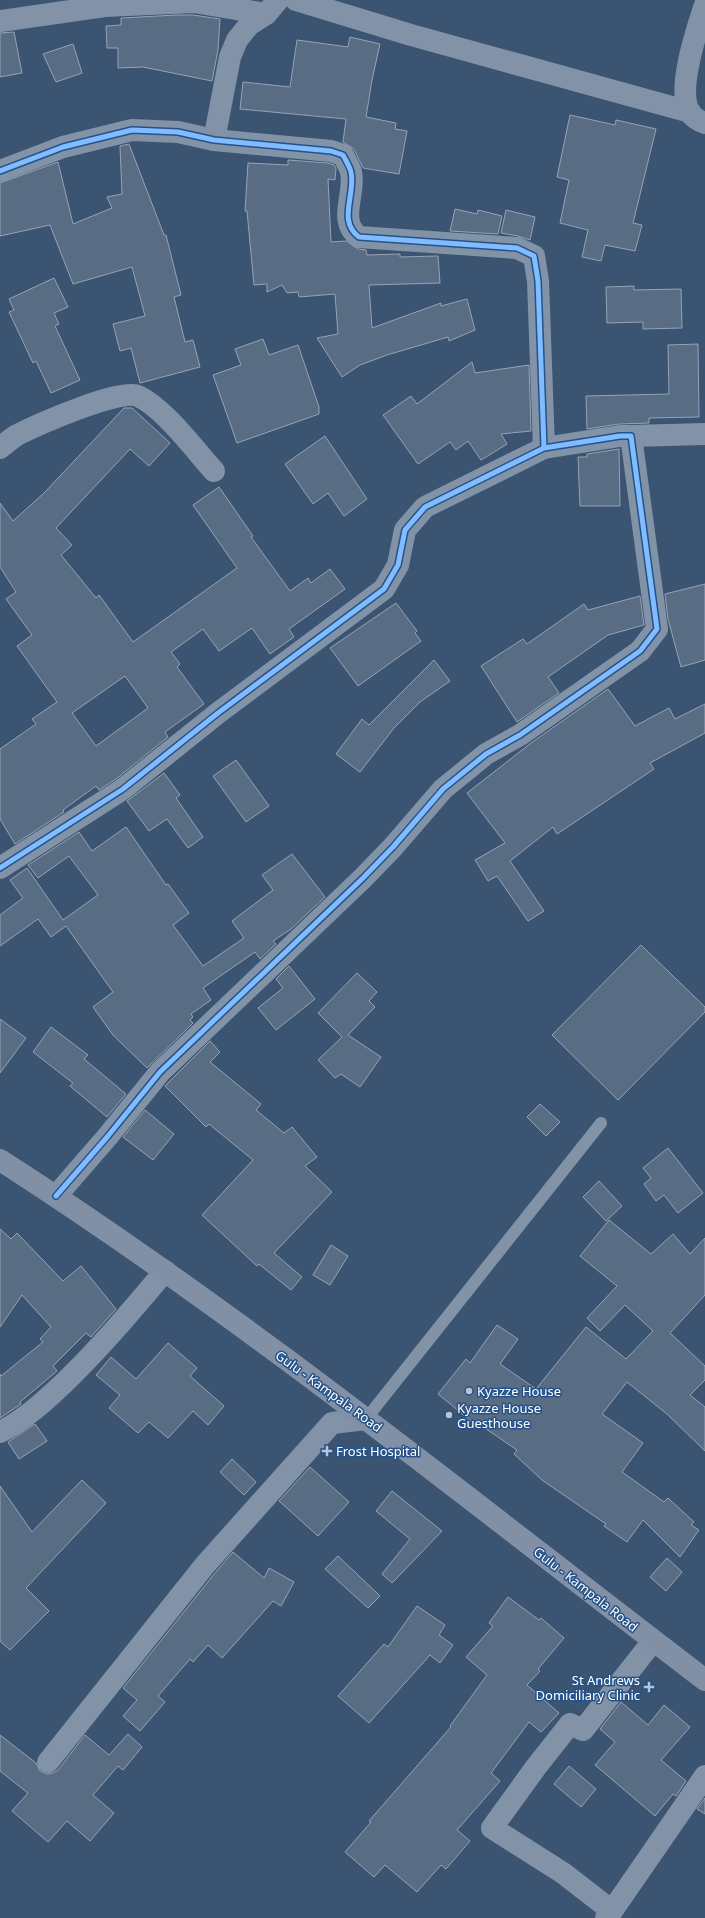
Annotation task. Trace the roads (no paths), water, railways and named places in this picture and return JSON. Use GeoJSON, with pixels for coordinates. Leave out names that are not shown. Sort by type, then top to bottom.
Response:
{"type":"FeatureCollection","features":[{"type":"Feature","properties":{"kind":"main road","name":"Gulu - Kampala Road"},"geometry":{"type":"LineString","coordinates":[[0,1160],[56,1196],[165,1271],[366,1419],[705,1680]]}},
{"type":"Feature","properties":{"kind":"street"},"geometry":{"type":"LineString","coordinates":[[296,0],[411,36],[697,118]]}},
{"type":"Feature","properties":{"kind":"street"},"geometry":{"type":"LineString","coordinates":[[0,21],[105,6],[194,2],[272,7]]}},
{"type":"Feature","properties":{"kind":"street"},"geometry":{"type":"LineString","coordinates":[[697,118],[684,92],[694,37],[705,5]]}},
{"type":"Feature","properties":{"kind":"street"},"geometry":{"type":"LineString","coordinates":[[214,140],[230,57],[237,40],[249,25],[272,7]]}},
{"type":"Feature","properties":{"kind":"street"},"geometry":{"type":"LineString","coordinates":[[0,171],[63,146],[132,130],[178,132],[214,140],[331,151],[343,155],[351,172],[348,224],[352,232],[359,237],[517,248],[534,256],[538,281],[544,448]]}},
{"type":"Feature","properties":{"kind":"street"},"geometry":{"type":"LineString","coordinates":[[0,448],[17,436],[68,412],[125,394],[137,396],[160,411],[214,471]]}},
{"type":"Feature","properties":{"kind":"street"},"geometry":{"type":"LineString","coordinates":[[0,868],[123,789],[236,700],[384,590],[398,565],[405,530],[425,508],[544,448],[620,436],[705,434]]}},
{"type":"Feature","properties":{"kind":"street"},"geometry":{"type":"LineString","coordinates":[[56,1196],[108,1136],[160,1072],[363,878],[393,847],[443,788],[486,754],[520,735],[640,651],[651,637],[657,629],[630,436]]}},
{"type":"Feature","properties":{"kind":"street"},"geometry":{"type":"LineString","coordinates":[[0,1172],[32,1180]]}},
{"type":"Feature","properties":{"kind":"street"},"geometry":{"type":"LineString","coordinates":[[0,1432],[11,1426],[50,1397],[103,1345],[165,1271]]}},
{"type":"Feature","properties":{"kind":"street"},"geometry":{"type":"LineString","coordinates":[[48,1762],[205,1565],[332,1423],[366,1419]]}},
{"type":"Feature","properties":{"kind":"street"},"geometry":{"type":"LineString","coordinates":[[653,1641],[582,1730],[570,1724],[536,1767],[492,1828],[563,1873],[609,1915],[705,1776]]}},
{"type":"Feature","properties":{"kind":"lane"},"geometry":{"type":"LineString","coordinates":[[366,1419],[602,1123]]}},
{"type":"Feature","properties":{"kind":"place","name":"Kyazze House"},"geometry":{"type":"Point","coordinates":[469,1391]}},
{"type":"Feature","properties":{"kind":"place","name":"Kyazze House Guesthouse"},"geometry":{"type":"Point","coordinates":[449,1415]}},
{"type":"Feature","properties":{"kind":"place","name":"Frost Hospital"},"geometry":{"type":"Point","coordinates":[327,1451]}},
{"type":"Feature","properties":{"kind":"place","name":"St Andrews Domiciliary Clinic"},"geometry":{"type":"Point","coordinates":[649,1687]}}]}
